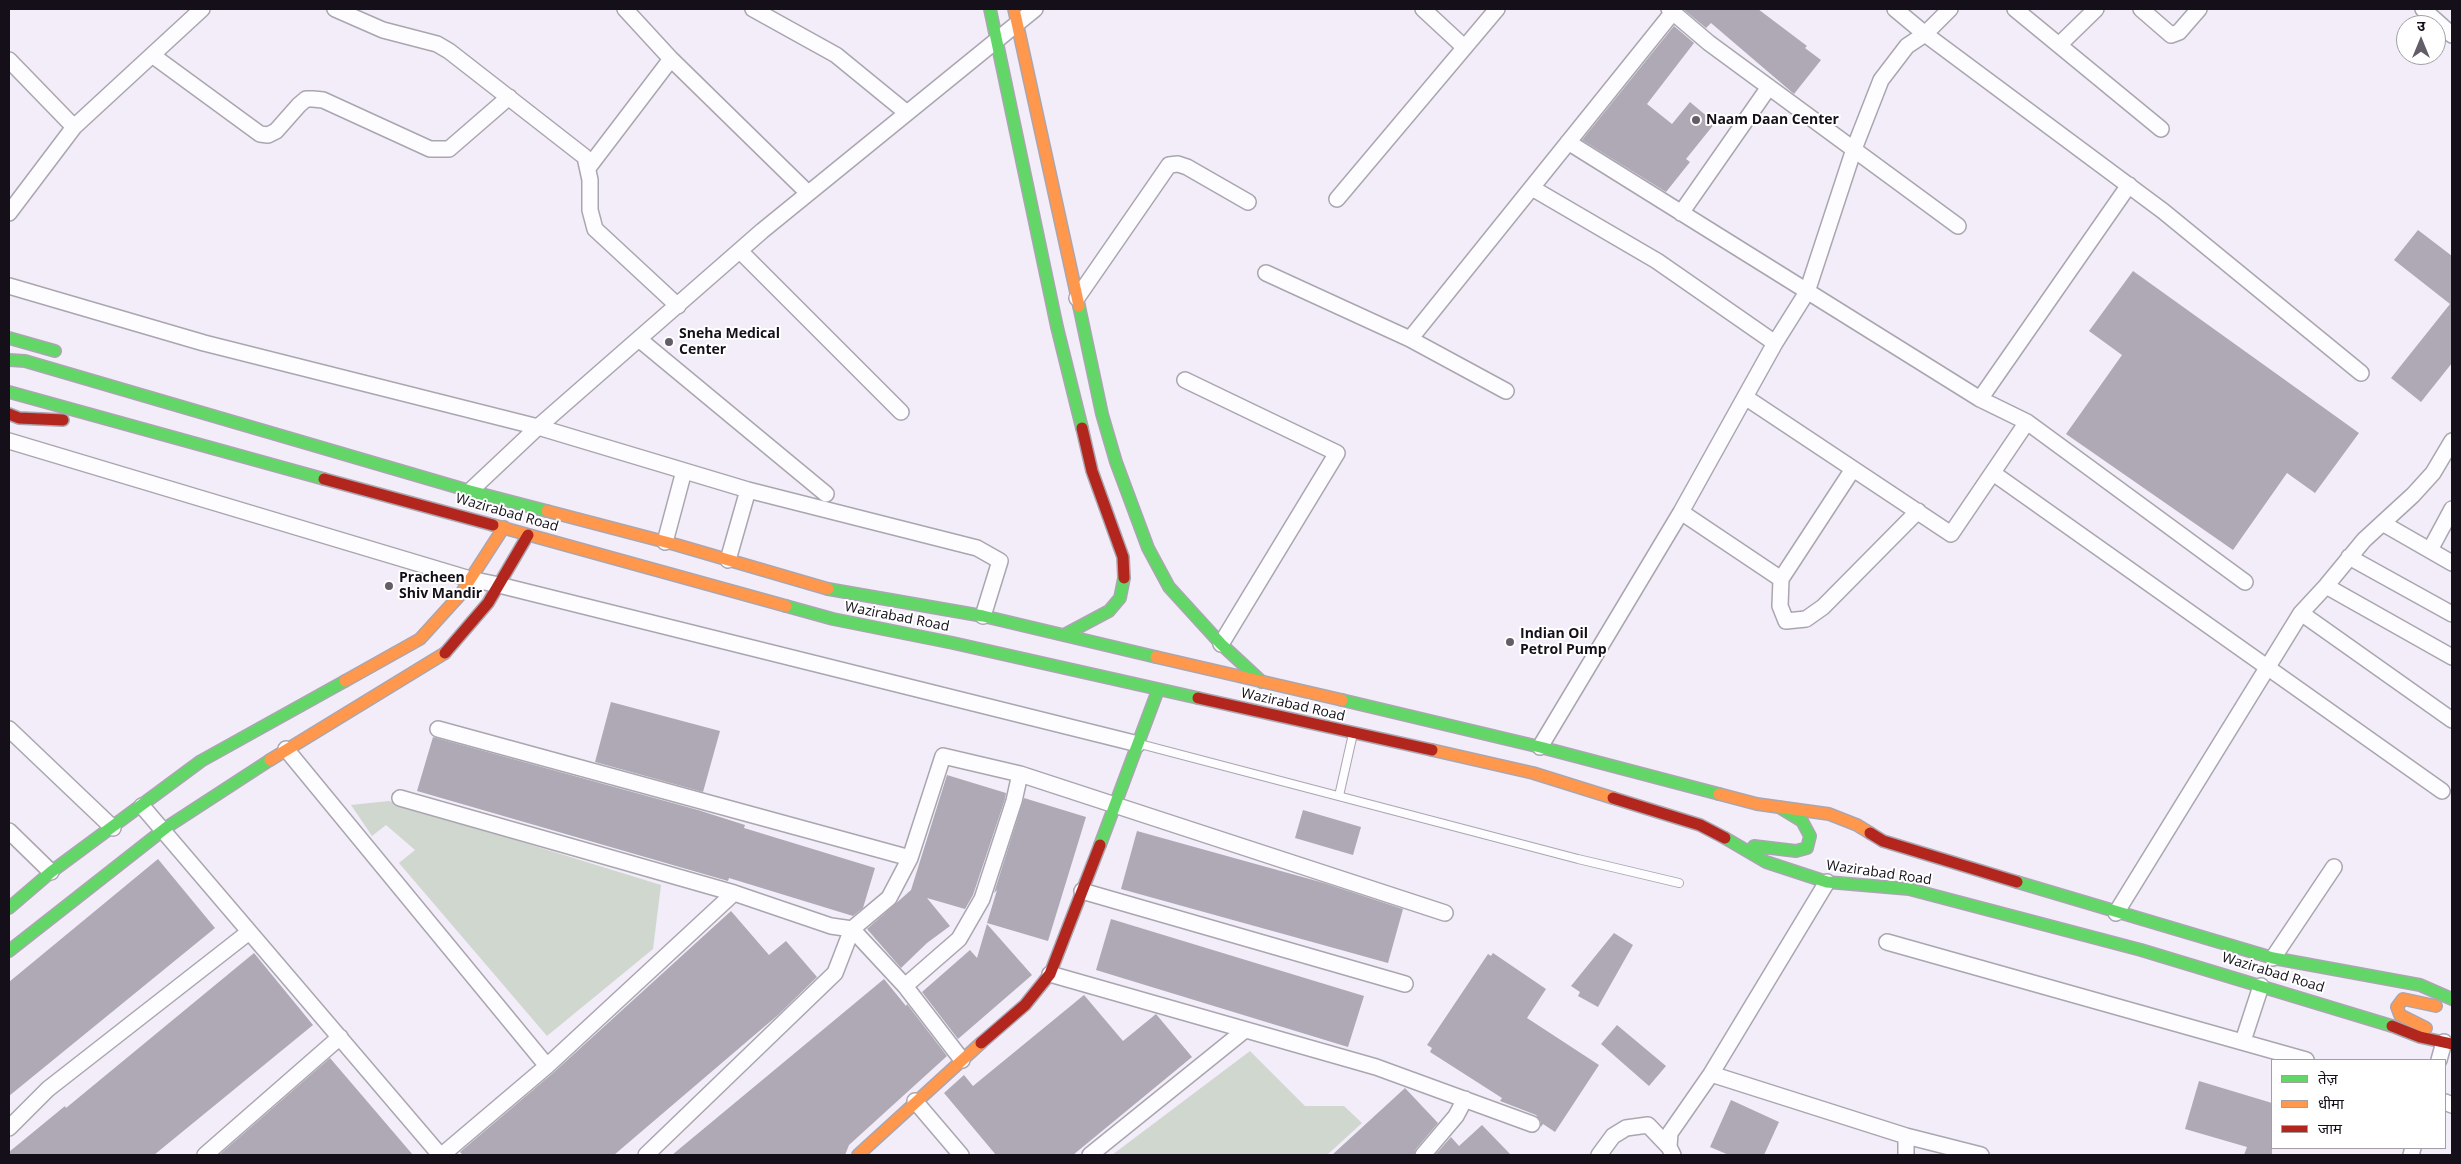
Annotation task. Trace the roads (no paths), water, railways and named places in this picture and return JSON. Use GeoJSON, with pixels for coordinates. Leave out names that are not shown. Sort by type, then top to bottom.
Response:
{"type":"FeatureCollection","features":[{"type":"Feature","properties":{"kind":"main road"},"geometry":{"type":"LineString","coordinates":[[990,9],[1057,327],[1090,462],[1105,510],[1123,557],[1125,570],[1120,598],[1109,611],[1064,635]]}},
{"type":"Feature","properties":{"kind":"main road"},"geometry":{"type":"LineString","coordinates":[[1014,9],[1077,298],[1113,452],[1148,548],[1169,587],[1221,644],[1262,682]]}},
{"type":"Feature","properties":{"kind":"main road"},"geometry":{"type":"LineString","coordinates":[[9,338],[54,350],[63,355]]}},
{"type":"Feature","properties":{"kind":"main road","name":"Wazirabad Road"},"geometry":{"type":"LineString","coordinates":[[9,360],[25,360],[470,491],[665,542],[841,593],[982,616],[1540,748],[1757,804],[1829,814],[1857,825],[1882,841],[2116,913],[2273,958],[2420,985],[2452,1000]]}},
{"type":"Feature","properties":{"kind":"main road","name":"Wazirabad Road"},"geometry":{"type":"LineString","coordinates":[[79,365],[121,389]]}},
{"type":"Feature","properties":{"kind":"main road","name":"Wazirabad Road"},"geometry":{"type":"LineString","coordinates":[[9,392],[834,619],[953,643],[1533,773],[1700,825],[1739,845],[1766,862],[1827,882],[1909,890],[2141,950],[2374,1019],[2420,1037],[2450,1042]]}},
{"type":"Feature","properties":{"kind":"main road","name":"Wazirabad Road"},"geometry":{"type":"LineString","coordinates":[[9,414],[19,418],[115,422]]}},
{"type":"Feature","properties":{"kind":"main road"},"geometry":{"type":"LineString","coordinates":[[9,908],[51,872],[113,828],[201,761],[420,639],[460,596],[504,527]]}},
{"type":"Feature","properties":{"kind":"main road"},"geometry":{"type":"LineString","coordinates":[[9,951],[162,830],[286,749],[449,650],[488,603],[528,535]]}},
{"type":"Feature","properties":{"kind":"main road"},"geometry":{"type":"LineString","coordinates":[[858,1155],[1025,1005],[1050,974],[1066,937],[1158,690]]}},
{"type":"Feature","properties":{"kind":"main road"},"geometry":{"type":"LineString","coordinates":[[1739,845],[1796,851],[1807,848],[1810,843],[1810,836],[1802,821],[1779,807]]}},
{"type":"Feature","properties":{"kind":"main road"},"geometry":{"type":"LineString","coordinates":[[2444,1009],[2416,1000],[2403,999],[2397,1007],[2400,1015],[2450,1042]]}},
{"type":"Feature","properties":{"kind":"street"},"geometry":{"type":"LineString","coordinates":[[9,213],[74,127],[202,9]]}},
{"type":"Feature","properties":{"kind":"street"},"geometry":{"type":"LineString","coordinates":[[335,9],[398,35],[437,44],[449,51],[585,157],[588,168],[590,210],[595,229],[678,306]]}},
{"type":"Feature","properties":{"kind":"street"},"geometry":{"type":"LineString","coordinates":[[625,9],[671,59],[808,193]]}},
{"type":"Feature","properties":{"kind":"street"},"geometry":{"type":"LineString","coordinates":[[753,9],[836,55],[907,113]]}},
{"type":"Feature","properties":{"kind":"street"},"geometry":{"type":"LineString","coordinates":[[470,491],[538,427],[740,251],[808,193],[1035,9]]}},
{"type":"Feature","properties":{"kind":"street"},"geometry":{"type":"LineString","coordinates":[[1423,9],[1464,47]]}},
{"type":"Feature","properties":{"kind":"street"},"geometry":{"type":"LineString","coordinates":[[1337,198],[1496,9]]}},
{"type":"Feature","properties":{"kind":"street"},"geometry":{"type":"LineString","coordinates":[[1895,9],[1925,34],[2129,185],[2361,373]]}},
{"type":"Feature","properties":{"kind":"street"},"geometry":{"type":"LineString","coordinates":[[1540,748],[1681,512],[1744,397],[1807,292],[1854,149],[1881,80],[1907,46],[1925,34],[1950,9]]}},
{"type":"Feature","properties":{"kind":"street"},"geometry":{"type":"LineString","coordinates":[[2015,9],[2161,129]]}},
{"type":"Feature","properties":{"kind":"street"},"geometry":{"type":"LineString","coordinates":[[2059,45],[2096,9]]}},
{"type":"Feature","properties":{"kind":"street"},"geometry":{"type":"LineString","coordinates":[[2141,9],[2171,35],[2179,32],[2199,9]]}},
{"type":"Feature","properties":{"kind":"street"},"geometry":{"type":"LineString","coordinates":[[2423,9],[2450,27]]}},
{"type":"Feature","properties":{"kind":"street"},"geometry":{"type":"LineString","coordinates":[[1410,339],[1532,188],[1671,10],[1709,43],[1958,226]]}},
{"type":"Feature","properties":{"kind":"street"},"geometry":{"type":"LineString","coordinates":[[152,55],[260,134],[268,135],[276,132],[299,105],[313,98],[323,100],[430,148],[449,149],[509,97]]}},
{"type":"Feature","properties":{"kind":"street"},"geometry":{"type":"LineString","coordinates":[[588,168],[671,59]]}},
{"type":"Feature","properties":{"kind":"street"},"geometry":{"type":"LineString","coordinates":[[9,60],[74,127]]}},
{"type":"Feature","properties":{"kind":"street"},"geometry":{"type":"LineString","coordinates":[[1681,213],[1769,87]]}},
{"type":"Feature","properties":{"kind":"street"},"geometry":{"type":"LineString","coordinates":[[1568,142],[1980,399],[2027,422],[2245,582]]}},
{"type":"Feature","properties":{"kind":"street"},"geometry":{"type":"LineString","coordinates":[[1077,298],[1169,165],[1178,164],[1187,167],[1248,202]]}},
{"type":"Feature","properties":{"kind":"street"},"geometry":{"type":"LineString","coordinates":[[1980,399],[2129,185]]}},
{"type":"Feature","properties":{"kind":"street"},"geometry":{"type":"LineString","coordinates":[[1532,188],[1657,261],[1775,343]]}},
{"type":"Feature","properties":{"kind":"street"},"geometry":{"type":"LineString","coordinates":[[740,251],[901,412]]}},
{"type":"Feature","properties":{"kind":"street"},"geometry":{"type":"LineString","coordinates":[[1266,273],[1410,339],[1506,391]]}},
{"type":"Feature","properties":{"kind":"street"},"geometry":{"type":"LineString","coordinates":[[9,286],[204,343],[538,427],[748,490],[977,548],[1000,561],[982,616]]}},
{"type":"Feature","properties":{"kind":"street"},"geometry":{"type":"LineString","coordinates":[[640,340],[826,494]]}},
{"type":"Feature","properties":{"kind":"street"},"geometry":{"type":"LineString","coordinates":[[1185,380],[1337,453],[1221,644]]}},
{"type":"Feature","properties":{"kind":"street"},"geometry":{"type":"LineString","coordinates":[[1744,397],[1951,534],[2027,422]]}},
{"type":"Feature","properties":{"kind":"street"},"geometry":{"type":"LineString","coordinates":[[9,441],[470,579],[499,584],[1138,744]]}},
{"type":"Feature","properties":{"kind":"street"},"geometry":{"type":"LineString","coordinates":[[2116,913],[2301,613],[2364,540],[2413,496],[2432,473],[2452,441]]}},
{"type":"Feature","properties":{"kind":"street"},"geometry":{"type":"LineString","coordinates":[[1853,469],[1781,579],[1780,606],[1786,621],[1806,619],[1823,607],[1918,511]]}},
{"type":"Feature","properties":{"kind":"street"},"geometry":{"type":"LineString","coordinates":[[665,542],[684,471]]}},
{"type":"Feature","properties":{"kind":"street"},"geometry":{"type":"LineString","coordinates":[[1993,473],[2442,791]]}},
{"type":"Feature","properties":{"kind":"street"},"geometry":{"type":"LineString","coordinates":[[728,560],[748,490]]}},
{"type":"Feature","properties":{"kind":"street"},"geometry":{"type":"LineString","coordinates":[[2430,550],[2452,509]]}},
{"type":"Feature","properties":{"kind":"street"},"geometry":{"type":"LineString","coordinates":[[1681,512],[1781,579]]}},
{"type":"Feature","properties":{"kind":"street"},"geometry":{"type":"LineString","coordinates":[[2384,524],[2452,563]]}},
{"type":"Feature","properties":{"kind":"street"},"geometry":{"type":"LineString","coordinates":[[2349,557],[2452,614]]}},
{"type":"Feature","properties":{"kind":"street"},"geometry":{"type":"LineString","coordinates":[[2326,586],[2452,656]]}},
{"type":"Feature","properties":{"kind":"street"},"geometry":{"type":"LineString","coordinates":[[2301,613],[2452,720]]}},
{"type":"Feature","properties":{"kind":"street"},"geometry":{"type":"LineString","coordinates":[[9,729],[113,828]]}},
{"type":"Feature","properties":{"kind":"street"},"geometry":{"type":"LineString","coordinates":[[438,729],[910,858]]}},
{"type":"Feature","properties":{"kind":"street"},"geometry":{"type":"LineString","coordinates":[[286,749],[547,1066]]}},
{"type":"Feature","properties":{"kind":"street"},"geometry":{"type":"LineString","coordinates":[[646,1155],[835,973],[852,930],[889,898],[910,858],[943,756],[1020,774],[1446,913]]}},
{"type":"Feature","properties":{"kind":"street"},"geometry":{"type":"LineString","coordinates":[[905,986],[959,939],[982,900],[1014,801],[1020,774]]}},
{"type":"Feature","properties":{"kind":"street"},"geometry":{"type":"LineString","coordinates":[[400,798],[734,893],[831,926],[852,930],[905,986],[962,1060]]}},
{"type":"Feature","properties":{"kind":"street"},"geometry":{"type":"LineString","coordinates":[[142,806],[441,1155],[547,1066],[734,893]]}},
{"type":"Feature","properties":{"kind":"street"},"geometry":{"type":"LineString","coordinates":[[9,831],[51,872]]}},
{"type":"Feature","properties":{"kind":"street"},"geometry":{"type":"LineString","coordinates":[[2273,958],[2334,867]]}},
{"type":"Feature","properties":{"kind":"street"},"geometry":{"type":"LineString","coordinates":[[1671,1151],[1670,1133],[1711,1074],[1827,882]]}},
{"type":"Feature","properties":{"kind":"street"},"geometry":{"type":"LineString","coordinates":[[1082,891],[1405,984]]}},
{"type":"Feature","properties":{"kind":"street"},"geometry":{"type":"LineString","coordinates":[[9,1128],[48,1089],[249,932]]}},
{"type":"Feature","properties":{"kind":"street"},"geometry":{"type":"LineString","coordinates":[[1887,942],[2302,1059]]}},
{"type":"Feature","properties":{"kind":"street"},"geometry":{"type":"LineString","coordinates":[[1050,974],[1376,1067],[1532,1124]]}},
{"type":"Feature","properties":{"kind":"street"},"geometry":{"type":"LineString","coordinates":[[2243,1042],[2261,986]]}},
{"type":"Feature","properties":{"kind":"street"},"geometry":{"type":"LineString","coordinates":[[1090,1155],[1245,1030]]}},
{"type":"Feature","properties":{"kind":"street"},"geometry":{"type":"LineString","coordinates":[[205,1155],[340,1037]]}},
{"type":"Feature","properties":{"kind":"street"},"geometry":{"type":"LineString","coordinates":[[2440,1059],[2450,1042]]}},
{"type":"Feature","properties":{"kind":"street"},"geometry":{"type":"LineString","coordinates":[[1711,1074],[1906,1136],[1981,1155]]}},
{"type":"Feature","properties":{"kind":"street"},"geometry":{"type":"LineString","coordinates":[[1423,1155],[1456,1116],[1465,1099]]}},
{"type":"Feature","properties":{"kind":"street"},"geometry":{"type":"LineString","coordinates":[[915,1102],[961,1155]]}},
{"type":"Feature","properties":{"kind":"street"},"geometry":{"type":"LineString","coordinates":[[1599,1155],[1613,1136],[1626,1128],[1648,1125],[1671,1151]]}},
{"type":"Feature","properties":{"kind":"street"},"geometry":{"type":"LineString","coordinates":[[1906,1136],[1906,1155]]}},
{"type":"Feature","properties":{"kind":"lane"},"geometry":{"type":"LineString","coordinates":[[1339,796],[1353,733]]}},
{"type":"Feature","properties":{"kind":"lane"},"geometry":{"type":"LineString","coordinates":[[1138,744],[1578,860],[1678,883]]}},
{"type":"Feature","properties":{"kind":"place","name":"Naam Daan Center"},"geometry":{"type":"Point","coordinates":[1696,120]}},
{"type":"Feature","properties":{"kind":"place","name":"Sneha Medical Center"},"geometry":{"type":"Point","coordinates":[669,342]}},
{"type":"Feature","properties":{"kind":"place","name":"Pracheen Shiv Mandir"},"geometry":{"type":"Point","coordinates":[389,586]}},
{"type":"Feature","properties":{"kind":"place","name":"Indian Oil Petrol Pump"},"geometry":{"type":"Point","coordinates":[1510,642]}}]}
